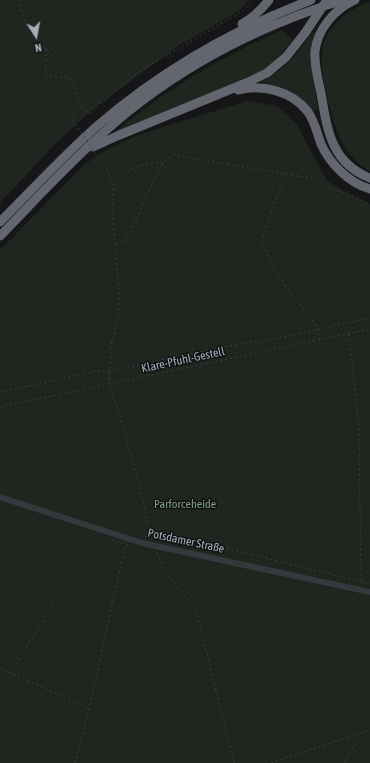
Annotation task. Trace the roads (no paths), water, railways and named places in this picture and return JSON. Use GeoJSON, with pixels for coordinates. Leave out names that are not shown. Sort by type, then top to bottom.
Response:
{"type":"FeatureCollection","features":[{"type":"Feature","properties":{"kind":"highway"},"geometry":{"type":"LineString","coordinates":[[206,49],[236,27],[250,19],[262,9],[269,0]]}},
{"type":"Feature","properties":{"kind":"highway"},"geometry":{"type":"LineString","coordinates":[[0,222],[74,148],[152,82],[247,26],[311,0]]}},
{"type":"Feature","properties":{"kind":"highway"},"geometry":{"type":"LineString","coordinates":[[80,156],[100,143],[267,73],[286,57],[305,33],[327,0]]}},
{"type":"Feature","properties":{"kind":"highway"},"geometry":{"type":"LineString","coordinates":[[0,236],[104,132],[160,88],[209,57],[256,33],[292,17],[343,0]]}},
{"type":"Feature","properties":{"kind":"highway"},"geometry":{"type":"LineString","coordinates":[[355,0],[338,10],[328,20],[320,34],[315,51],[316,71],[331,141],[339,154],[348,163],[358,172],[370,178]]}},
{"type":"Feature","properties":{"kind":"highway"},"geometry":{"type":"LineString","coordinates":[[214,96],[249,88],[266,88],[283,92],[308,112],[327,155],[339,170],[353,180],[370,189]]}},
{"type":"Feature","properties":{"kind":"street","name":"Potsdamer Straße"},"geometry":{"type":"LineString","coordinates":[[0,497],[142,543],[370,592]]}},
{"type":"Feature","properties":{"kind":"park label","name":"Parforceheide"},"geometry":{"type":"Point","coordinates":[185,504]}}]}
